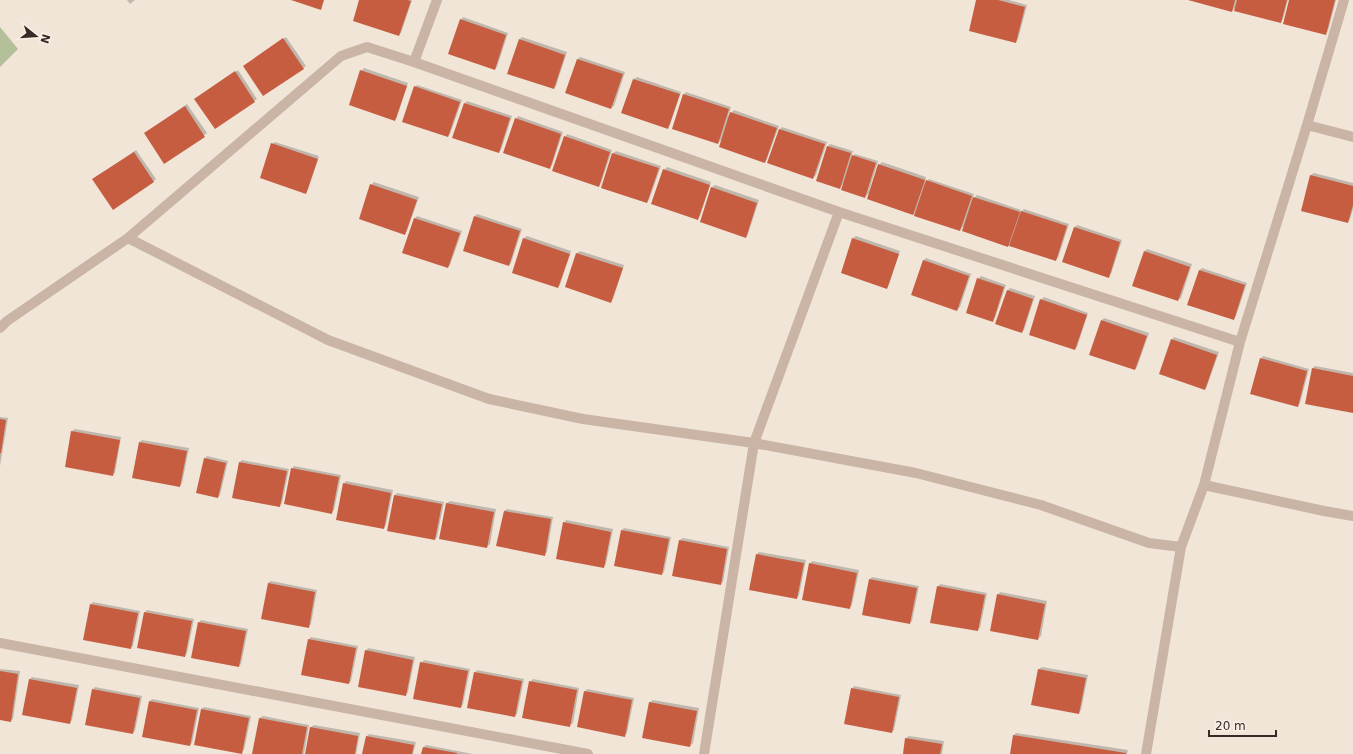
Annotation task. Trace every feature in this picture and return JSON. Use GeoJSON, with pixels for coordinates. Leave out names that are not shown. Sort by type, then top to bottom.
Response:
{"type":"FeatureCollection","features":[{"type":"Feature","properties":{"kind":"street"},"geometry":{"type":"LineString","coordinates":[[414,62],[437,0]]}},
{"type":"Feature","properties":{"kind":"street"},"geometry":{"type":"LineString","coordinates":[[1146,754],[1181,547],[1204,484],[1240,342],[1344,0]]}},
{"type":"Feature","properties":{"kind":"street"},"geometry":{"type":"LineString","coordinates":[[0,328],[7,321],[128,238],[341,56],[367,47],[414,62],[839,212],[1240,342]]}},
{"type":"Feature","properties":{"kind":"street"},"geometry":{"type":"LineString","coordinates":[[1307,124],[1353,136]]}},
{"type":"Feature","properties":{"kind":"street"},"geometry":{"type":"LineString","coordinates":[[704,754],[754,443],[839,212]]}},
{"type":"Feature","properties":{"kind":"street"},"geometry":{"type":"LineString","coordinates":[[128,238],[328,340],[489,399],[584,419],[754,443],[916,473],[1041,505],[1149,544],[1181,547]]}},
{"type":"Feature","properties":{"kind":"street"},"geometry":{"type":"LineString","coordinates":[[1204,484],[1324,511],[1353,516]]}},
{"type":"Feature","properties":{"kind":"street"},"geometry":{"type":"LineString","coordinates":[[0,643],[588,754]]}},
{"type":"Feature","properties":{"kind":"green space"},"geometry":{"type":"Polygon","coordinates":[[[0,27],[18,49],[0,67],[0,27]]]}},
{"type":"Feature","properties":{"kind":"building"},"geometry":{"type":"Polygon","coordinates":[[[291,0],[324,0],[321,10],[291,0]]]}},
{"type":"Feature","properties":{"kind":"building"},"geometry":{"type":"Polygon","coordinates":[[[359,0],[411,1],[399,36],[353,21],[359,0]]]}},
{"type":"Feature","properties":{"kind":"building"},"geometry":{"type":"Polygon","coordinates":[[[976,0],[998,0],[1025,7],[1016,43],[969,31],[976,0]]]}},
{"type":"Feature","properties":{"kind":"building"},"geometry":{"type":"Polygon","coordinates":[[[1188,0],[1235,0],[1232,12],[1188,0]]]}},
{"type":"Feature","properties":{"kind":"building"},"geometry":{"type":"Polygon","coordinates":[[[1237,0],[1287,0],[1281,23],[1234,11],[1237,0]]]}},
{"type":"Feature","properties":{"kind":"building"},"geometry":{"type":"Polygon","coordinates":[[[1289,0],[1335,0],[1326,35],[1283,24],[1289,0]]]}},
{"type":"Feature","properties":{"kind":"building"},"geometry":{"type":"Polygon","coordinates":[[[460,19],[506,35],[495,70],[448,54],[460,19]]]}},
{"type":"Feature","properties":{"kind":"building"},"geometry":{"type":"Polygon","coordinates":[[[283,38],[304,69],[263,96],[243,66],[283,38]]]}},
{"type":"Feature","properties":{"kind":"building"},"geometry":{"type":"Polygon","coordinates":[[[519,39],[565,55],[554,89],[507,74],[519,39]]]}},
{"type":"Feature","properties":{"kind":"building"},"geometry":{"type":"Polygon","coordinates":[[[577,59],[623,74],[611,109],[565,93],[577,59]]]}},
{"type":"Feature","properties":{"kind":"building"},"geometry":{"type":"Polygon","coordinates":[[[360,70],[407,86],[395,121],[349,105],[360,70]]]}},
{"type":"Feature","properties":{"kind":"building"},"geometry":{"type":"Polygon","coordinates":[[[235,71],[255,102],[215,129],[194,99],[235,71]]]}},
{"type":"Feature","properties":{"kind":"building"},"geometry":{"type":"Polygon","coordinates":[[[633,79],[680,94],[668,129],[621,113],[633,79]]]}},
{"type":"Feature","properties":{"kind":"building"},"geometry":{"type":"Polygon","coordinates":[[[414,86],[460,102],[448,137],[402,122],[414,86]]]}},
{"type":"Feature","properties":{"kind":"building"},"geometry":{"type":"Polygon","coordinates":[[[683,94],[729,109],[718,144],[672,129],[683,94]]]}},
{"type":"Feature","properties":{"kind":"building"},"geometry":{"type":"Polygon","coordinates":[[[464,103],[510,118],[499,153],[452,138],[464,103]]]}},
{"type":"Feature","properties":{"kind":"building"},"geometry":{"type":"Polygon","coordinates":[[[185,106],[205,137],[164,164],[144,133],[185,106]]]}},
{"type":"Feature","properties":{"kind":"building"},"geometry":{"type":"Polygon","coordinates":[[[730,112],[777,128],[765,163],[719,147],[730,112]]]}},
{"type":"Feature","properties":{"kind":"building"},"geometry":{"type":"Polygon","coordinates":[[[515,118],[561,134],[550,169],[503,153],[515,118]]]}},
{"type":"Feature","properties":{"kind":"building"},"geometry":{"type":"Polygon","coordinates":[[[779,129],[825,144],[813,179],[767,163],[779,129]]]}},
{"type":"Feature","properties":{"kind":"building"},"geometry":{"type":"Polygon","coordinates":[[[564,136],[610,152],[599,187],[552,171],[564,136]]]}},
{"type":"Feature","properties":{"kind":"building"},"geometry":{"type":"Polygon","coordinates":[[[271,143],[318,159],[306,194],[260,178],[271,143]]]}},
{"type":"Feature","properties":{"kind":"building"},"geometry":{"type":"Polygon","coordinates":[[[827,146],[851,153],[840,189],[816,181],[827,146]]]}},
{"type":"Feature","properties":{"kind":"building"},"geometry":{"type":"Polygon","coordinates":[[[134,152],[154,182],[113,210],[92,179],[134,152]]]}},
{"type":"Feature","properties":{"kind":"building"},"geometry":{"type":"Polygon","coordinates":[[[612,153],[659,168],[647,203],[601,188],[612,153]]]}},
{"type":"Feature","properties":{"kind":"building"},"geometry":{"type":"Polygon","coordinates":[[[852,155],[876,163],[865,198],[841,190],[852,155]]]}},
{"type":"Feature","properties":{"kind":"building"},"geometry":{"type":"Polygon","coordinates":[[[878,164],[925,180],[913,215],[867,199],[878,164]]]}},
{"type":"Feature","properties":{"kind":"building"},"geometry":{"type":"Polygon","coordinates":[[[663,169],[710,185],[698,220],[651,204],[663,169]]]}},
{"type":"Feature","properties":{"kind":"building"},"geometry":{"type":"Polygon","coordinates":[[[1310,175],[1353,186],[1353,205],[1348,223],[1301,211],[1310,175]]]}},
{"type":"Feature","properties":{"kind":"building"},"geometry":{"type":"Polygon","coordinates":[[[926,180],[972,196],[960,231],[914,216],[926,180]]]}},
{"type":"Feature","properties":{"kind":"building"},"geometry":{"type":"Polygon","coordinates":[[[370,184],[417,200],[405,235],[359,219],[370,184]]]}},
{"type":"Feature","properties":{"kind":"building"},"geometry":{"type":"Polygon","coordinates":[[[711,187],[757,203],[746,238],[700,222],[711,187]]]}},
{"type":"Feature","properties":{"kind":"building"},"geometry":{"type":"Polygon","coordinates":[[[973,197],[1020,212],[1008,247],[962,231],[973,197]]]}},
{"type":"Feature","properties":{"kind":"building"},"geometry":{"type":"Polygon","coordinates":[[[1021,211],[1067,226],[1056,261],[1009,246],[1021,211]]]}},
{"type":"Feature","properties":{"kind":"building"},"geometry":{"type":"Polygon","coordinates":[[[474,216],[520,231],[509,266],[463,251],[474,216]]]}},
{"type":"Feature","properties":{"kind":"building"},"geometry":{"type":"Polygon","coordinates":[[[414,218],[460,233],[448,268],[402,253],[414,218]]]}},
{"type":"Feature","properties":{"kind":"building"},"geometry":{"type":"Polygon","coordinates":[[[1074,227],[1120,242],[1109,278],[1062,262],[1074,227]]]}},
{"type":"Feature","properties":{"kind":"building"},"geometry":{"type":"Polygon","coordinates":[[[523,238],[570,254],[558,288],[512,273],[523,238]]]}},
{"type":"Feature","properties":{"kind":"building"},"geometry":{"type":"Polygon","coordinates":[[[852,238],[899,254],[887,289],[841,273],[852,238]]]}},
{"type":"Feature","properties":{"kind":"building"},"geometry":{"type":"Polygon","coordinates":[[[1144,251],[1190,267],[1178,301],[1132,286],[1144,251]]]}},
{"type":"Feature","properties":{"kind":"building"},"geometry":{"type":"Polygon","coordinates":[[[576,253],[623,268],[611,303],[565,287],[576,253]]]}},
{"type":"Feature","properties":{"kind":"building"},"geometry":{"type":"Polygon","coordinates":[[[923,260],[969,276],[957,311],[911,295],[923,260]]]}},
{"type":"Feature","properties":{"kind":"building"},"geometry":{"type":"Polygon","coordinates":[[[1199,270],[1245,285],[1234,320],[1187,305],[1199,270]]]}},
{"type":"Feature","properties":{"kind":"building"},"geometry":{"type":"Polygon","coordinates":[[[977,278],[1004,287],[993,322],[966,313],[977,278]]]}},
{"type":"Feature","properties":{"kind":"building"},"geometry":{"type":"Polygon","coordinates":[[[1007,290],[1033,299],[1022,333],[995,324],[1007,290]]]}},
{"type":"Feature","properties":{"kind":"building"},"geometry":{"type":"Polygon","coordinates":[[[1040,299],[1087,315],[1075,350],[1029,335],[1040,299]]]}},
{"type":"Feature","properties":{"kind":"building"},"geometry":{"type":"Polygon","coordinates":[[[1101,320],[1147,336],[1135,370],[1089,355],[1101,320]]]}},
{"type":"Feature","properties":{"kind":"building"},"geometry":{"type":"Polygon","coordinates":[[[1171,339],[1217,355],[1205,390],[1159,374],[1171,339]]]}},
{"type":"Feature","properties":{"kind":"building"},"geometry":{"type":"Polygon","coordinates":[[[1260,358],[1307,371],[1298,407],[1250,394],[1260,358]]]}},
{"type":"Feature","properties":{"kind":"building"},"geometry":{"type":"Polygon","coordinates":[[[1312,368],[1353,376],[1353,413],[1305,404],[1312,368]]]}},
{"type":"Feature","properties":{"kind":"building"},"geometry":{"type":"Polygon","coordinates":[[[0,419],[6,420],[1,453],[0,453],[0,419]]]}},
{"type":"Feature","properties":{"kind":"building"},"geometry":{"type":"Polygon","coordinates":[[[71,431],[120,440],[113,476],[65,467],[71,431]]]}},
{"type":"Feature","properties":{"kind":"building"},"geometry":{"type":"Polygon","coordinates":[[[139,442],[187,451],[180,487],[132,478],[139,442]]]}},
{"type":"Feature","properties":{"kind":"building"},"geometry":{"type":"Polygon","coordinates":[[[204,458],[226,463],[218,498],[196,493],[204,458]]]}},
{"type":"Feature","properties":{"kind":"building"},"geometry":{"type":"Polygon","coordinates":[[[239,462],[287,471],[280,507],[232,498],[239,462]]]}},
{"type":"Feature","properties":{"kind":"building"},"geometry":{"type":"Polygon","coordinates":[[[291,468],[339,477],[332,514],[284,504],[291,468]]]}},
{"type":"Feature","properties":{"kind":"building"},"geometry":{"type":"Polygon","coordinates":[[[343,483],[391,493],[384,529],[336,520],[343,483]]]}},
{"type":"Feature","properties":{"kind":"building"},"geometry":{"type":"Polygon","coordinates":[[[394,495],[442,504],[435,540],[387,531],[394,495]]]}},
{"type":"Feature","properties":{"kind":"building"},"geometry":{"type":"Polygon","coordinates":[[[446,503],[494,512],[487,548],[439,539],[446,503]]]}},
{"type":"Feature","properties":{"kind":"building"},"geometry":{"type":"Polygon","coordinates":[[[504,511],[551,519],[545,556],[496,546],[504,511]]]}},
{"type":"Feature","properties":{"kind":"building"},"geometry":{"type":"Polygon","coordinates":[[[563,522],[611,532],[604,568],[556,559],[563,522]]]}},
{"type":"Feature","properties":{"kind":"building"},"geometry":{"type":"Polygon","coordinates":[[[621,530],[669,539],[662,575],[614,566],[621,530]]]}},
{"type":"Feature","properties":{"kind":"building"},"geometry":{"type":"Polygon","coordinates":[[[679,540],[727,549],[721,585],[672,576],[679,540]]]}},
{"type":"Feature","properties":{"kind":"building"},"geometry":{"type":"Polygon","coordinates":[[[756,554],[804,563],[797,599],[749,590],[756,554]]]}},
{"type":"Feature","properties":{"kind":"building"},"geometry":{"type":"Polygon","coordinates":[[[809,563],[857,573],[850,609],[802,600],[809,563]]]}},
{"type":"Feature","properties":{"kind":"building"},"geometry":{"type":"Polygon","coordinates":[[[869,579],[917,588],[910,624],[862,615],[869,579]]]}},
{"type":"Feature","properties":{"kind":"building"},"geometry":{"type":"Polygon","coordinates":[[[268,583],[315,592],[309,628],[261,619],[268,583]]]}},
{"type":"Feature","properties":{"kind":"building"},"geometry":{"type":"Polygon","coordinates":[[[937,586],[985,595],[978,631],[930,623],[937,586]]]}},
{"type":"Feature","properties":{"kind":"building"},"geometry":{"type":"Polygon","coordinates":[[[997,594],[1045,604],[1038,640],[990,631],[997,594]]]}},
{"type":"Feature","properties":{"kind":"building"},"geometry":{"type":"Polygon","coordinates":[[[90,604],[138,613],[131,649],[83,640],[90,604]]]}},
{"type":"Feature","properties":{"kind":"building"},"geometry":{"type":"Polygon","coordinates":[[[144,612],[192,621],[185,657],[137,648],[144,612]]]}},
{"type":"Feature","properties":{"kind":"building"},"geometry":{"type":"Polygon","coordinates":[[[198,622],[246,631],[239,667],[191,658],[198,622]]]}},
{"type":"Feature","properties":{"kind":"building"},"geometry":{"type":"Polygon","coordinates":[[[308,639],[356,648],[349,684],[301,675],[308,639]]]}},
{"type":"Feature","properties":{"kind":"building"},"geometry":{"type":"Polygon","coordinates":[[[365,650],[413,660],[406,696],[358,687],[365,650]]]}},
{"type":"Feature","properties":{"kind":"building"},"geometry":{"type":"Polygon","coordinates":[[[420,662],[468,671],[461,708],[413,699],[420,662]]]}},
{"type":"Feature","properties":{"kind":"building"},"geometry":{"type":"Polygon","coordinates":[[[1038,669],[1086,678],[1079,714],[1031,705],[1038,669]]]}},
{"type":"Feature","properties":{"kind":"building"},"geometry":{"type":"Polygon","coordinates":[[[0,671],[18,674],[11,722],[0,720],[0,671]]]}},
{"type":"Feature","properties":{"kind":"building"},"geometry":{"type":"Polygon","coordinates":[[[474,672],[522,681],[515,717],[467,708],[474,672]]]}},
{"type":"Feature","properties":{"kind":"building"},"geometry":{"type":"Polygon","coordinates":[[[29,679],[77,688],[70,724],[22,715],[29,679]]]}},
{"type":"Feature","properties":{"kind":"building"},"geometry":{"type":"Polygon","coordinates":[[[529,681],[577,690],[570,727],[522,718],[529,681]]]}},
{"type":"Feature","properties":{"kind":"building"},"geometry":{"type":"Polygon","coordinates":[[[851,688],[899,697],[892,733],[844,724],[851,688]]]}},
{"type":"Feature","properties":{"kind":"building"},"geometry":{"type":"Polygon","coordinates":[[[92,689],[140,698],[133,734],[85,725],[92,689]]]}},
{"type":"Feature","properties":{"kind":"building"},"geometry":{"type":"Polygon","coordinates":[[[584,691],[632,700],[625,737],[577,727],[584,691]]]}},
{"type":"Feature","properties":{"kind":"building"},"geometry":{"type":"Polygon","coordinates":[[[149,701],[197,710],[190,746],[142,737],[149,701]]]}},
{"type":"Feature","properties":{"kind":"building"},"geometry":{"type":"Polygon","coordinates":[[[649,702],[697,711],[690,747],[642,738],[649,702]]]}},
{"type":"Feature","properties":{"kind":"building"},"geometry":{"type":"Polygon","coordinates":[[[201,709],[249,718],[242,754],[194,745],[201,709]]]}},
{"type":"Feature","properties":{"kind":"building"},"geometry":{"type":"Polygon","coordinates":[[[259,718],[307,727],[302,754],[252,754],[259,718]]]}},
{"type":"Feature","properties":{"kind":"building"},"geometry":{"type":"Polygon","coordinates":[[[310,727],[358,736],[355,754],[305,754],[310,727]]]}},
{"type":"Feature","properties":{"kind":"building"},"geometry":{"type":"Polygon","coordinates":[[[1013,735],[1126,753],[1126,754],[1010,754],[1013,735]]]}},
{"type":"Feature","properties":{"kind":"building"},"geometry":{"type":"Polygon","coordinates":[[[366,736],[414,745],[412,754],[362,754],[366,736]]]}},
{"type":"Feature","properties":{"kind":"building"},"geometry":{"type":"Polygon","coordinates":[[[905,738],[942,744],[940,754],[903,754],[905,738]]]}},
{"type":"Feature","properties":{"kind":"building"},"geometry":{"type":"Polygon","coordinates":[[[423,747],[457,753],[457,754],[421,754],[423,747]]]}}]}
